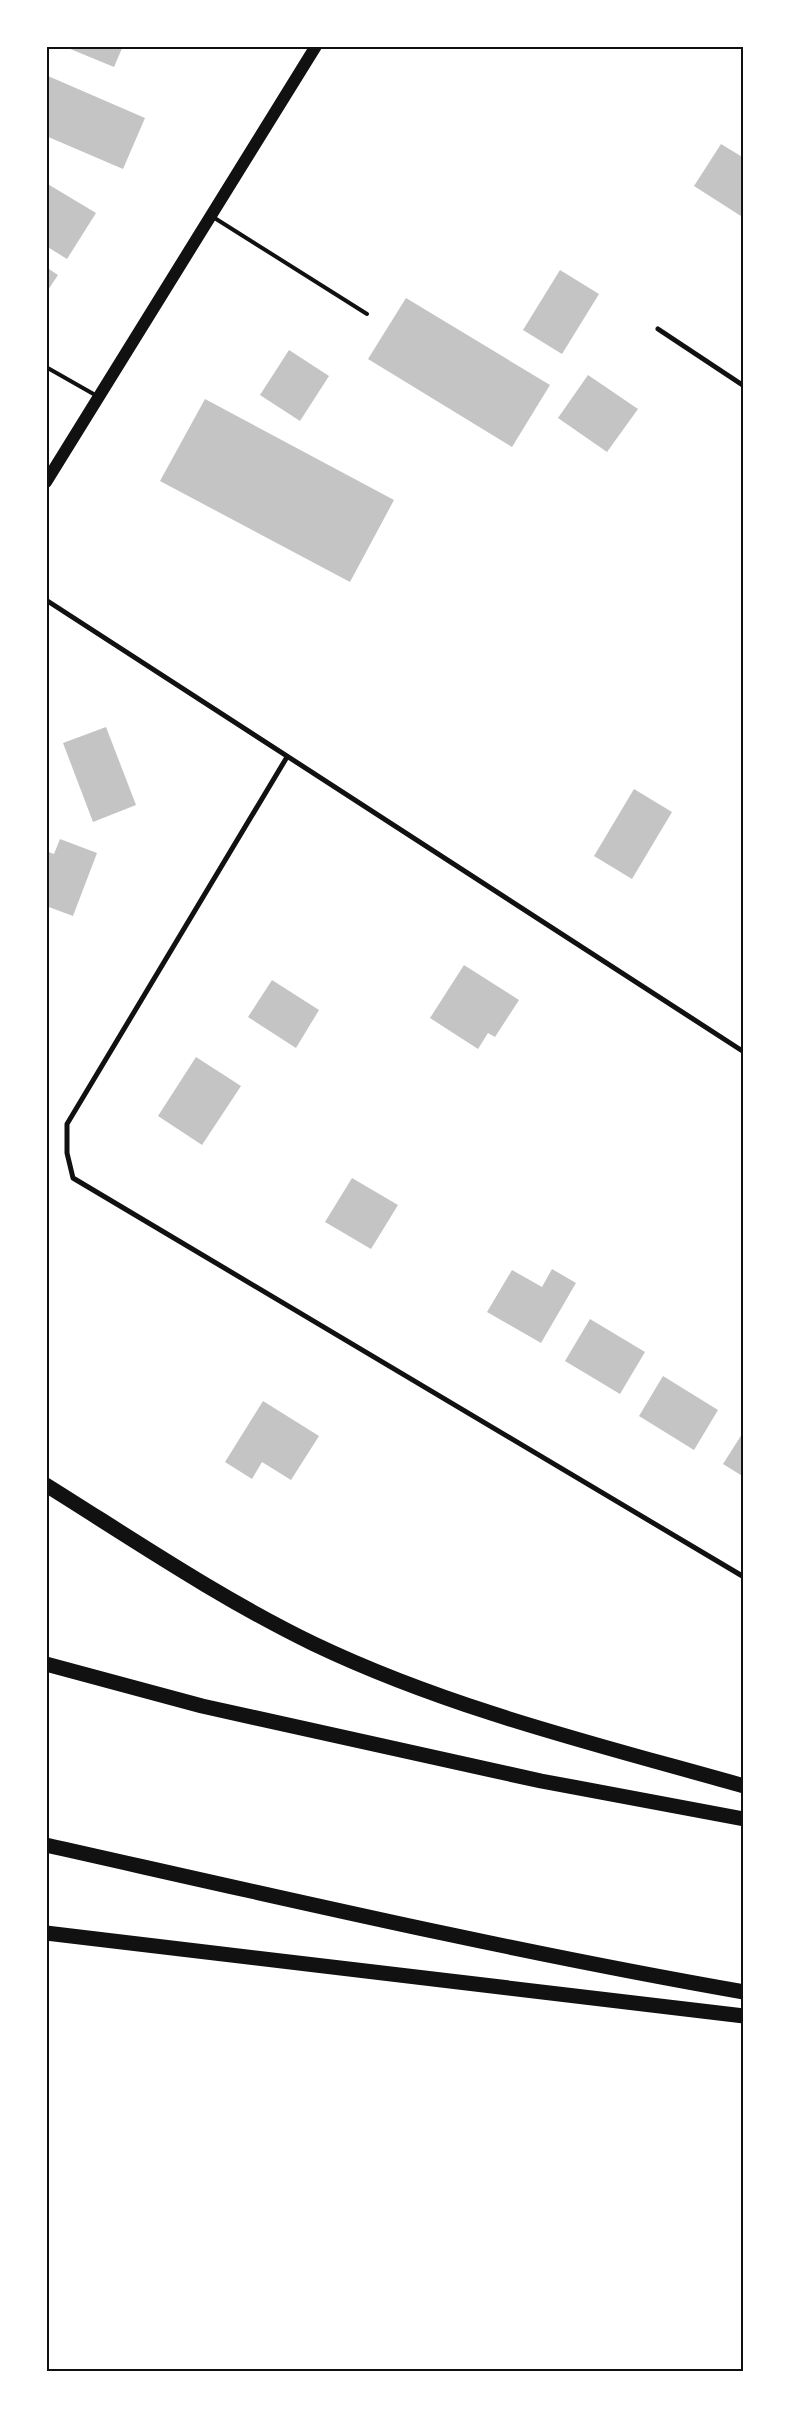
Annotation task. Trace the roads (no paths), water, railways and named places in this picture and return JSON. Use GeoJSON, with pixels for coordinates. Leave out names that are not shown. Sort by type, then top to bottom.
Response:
{"type":"FeatureCollection","features":[{"type":"Feature","properties":{"kind":"highway"},"geometry":{"type":"LineString","coordinates":[[46,1486],[190,1575],[274,1624],[315,1644],[490,1714],[744,1786]]}},
{"type":"Feature","properties":{"kind":"highway"},"geometry":{"type":"LineString","coordinates":[[46,1664],[212,1708],[540,1781],[744,1819]]}},
{"type":"Feature","properties":{"kind":"highway"},"geometry":{"type":"LineString","coordinates":[[46,1844],[434,1932],[640,1974],[744,1992]]}},
{"type":"Feature","properties":{"kind":"highway"},"geometry":{"type":"LineString","coordinates":[[46,1933],[744,2016]]}},
{"type":"Feature","properties":{"kind":"main road"},"geometry":{"type":"LineString","coordinates":[[46,482],[316,46]]}},
{"type":"Feature","properties":{"kind":"street"},"geometry":{"type":"LineString","coordinates":[[658,328],[744,386]]}},
{"type":"Feature","properties":{"kind":"street"},"geometry":{"type":"LineString","coordinates":[[46,600],[744,1052]]}},
{"type":"Feature","properties":{"kind":"street"},"geometry":{"type":"LineString","coordinates":[[287,756],[67,1124],[67,1153],[73,1178],[744,1577]]}},
{"type":"Feature","properties":{"kind":"lane"},"geometry":{"type":"LineString","coordinates":[[211,216],[367,314]]}},
{"type":"Feature","properties":{"kind":"lane"},"geometry":{"type":"LineString","coordinates":[[46,367],[99,398]]}}]}
